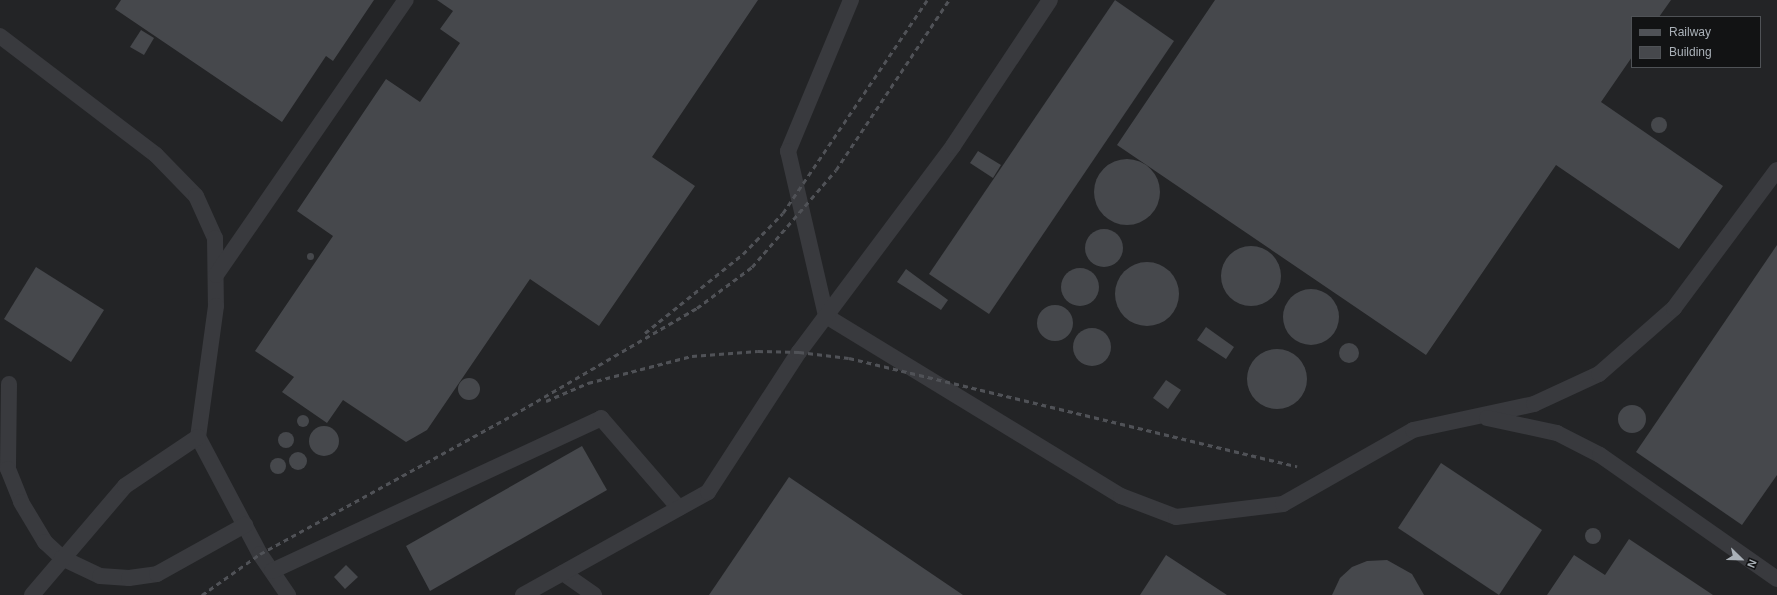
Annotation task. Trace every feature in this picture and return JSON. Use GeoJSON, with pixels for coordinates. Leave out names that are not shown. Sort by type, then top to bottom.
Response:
{"type":"FeatureCollection","features":[{"type":"Feature","properties":{"kind":"lane"},"geometry":{"type":"LineString","coordinates":[[216,275],[406,0]]}},
{"type":"Feature","properties":{"kind":"lane"},"geometry":{"type":"LineString","coordinates":[[851,0],[788,151],[826,316],[1121,496],[1176,518],[1283,504],[1414,430],[1484,417],[1534,404],[1599,374],[1674,308],[1777,170]]}},
{"type":"Feature","properties":{"kind":"lane"},"geometry":{"type":"LineString","coordinates":[[523,595],[708,492],[826,316],[954,146],[1050,0]]}},
{"type":"Feature","properties":{"kind":"lane"},"geometry":{"type":"LineString","coordinates":[[0,36],[156,155],[196,196],[215,238],[216,275],[216,306],[198,437],[245,525],[288,595]]}},
{"type":"Feature","properties":{"kind":"lane"},"geometry":{"type":"LineString","coordinates":[[9,384],[8,469],[21,502],[44,542],[62,558],[100,576],[129,578],[157,574],[245,525]]}},
{"type":"Feature","properties":{"kind":"lane"},"geometry":{"type":"LineString","coordinates":[[1484,417],[1557,433],[1600,454],[1777,579]]}},
{"type":"Feature","properties":{"kind":"lane"},"geometry":{"type":"LineString","coordinates":[[272,571],[601,418],[679,508]]}},
{"type":"Feature","properties":{"kind":"lane"},"geometry":{"type":"LineString","coordinates":[[32,595],[125,486],[198,437]]}},
{"type":"Feature","properties":{"kind":"lane"},"geometry":{"type":"LineString","coordinates":[[563,573],[594,595]]}},
{"type":"Feature","properties":{"kind":"shaded area"},"geometry":{"type":"Polygon","coordinates":[[[0,0],[1777,0],[1777,595],[0,595],[0,0]]]}},
{"type":"Feature","properties":{"kind":"building"},"geometry":{"type":"Polygon","coordinates":[[[121,0],[374,0],[333,61],[326,56],[282,122],[115,9],[121,0]]]}},
{"type":"Feature","properties":{"kind":"building"},"geometry":{"type":"Polygon","coordinates":[[[437,0],[758,0],[652,157],[695,186],[599,326],[530,279],[427,430],[406,442],[343,400],[327,423],[282,392],[294,377],[255,351],[333,236],[297,211],[386,79],[420,102],[460,43],[440,29],[453,11],[437,0]]]}},
{"type":"Feature","properties":{"kind":"building"},"geometry":{"type":"Polygon","coordinates":[[[1115,0],[1174,41],[989,314],[929,274],[1115,0]]]}},
{"type":"Feature","properties":{"kind":"building"},"geometry":{"type":"Polygon","coordinates":[[[1215,0],[1671,0],[1660,16],[1631,16],[1631,58],[1601,102],[1723,186],[1679,249],[1556,165],[1426,355],[1117,145],[1215,0]]]}},
{"type":"Feature","properties":{"kind":"building"},"geometry":{"type":"Polygon","coordinates":[[[141,30],[154,38],[144,55],[130,47],[141,30]]]}},
{"type":"Feature","properties":{"kind":"building"},"geometry":{"type":"Polygon","coordinates":[[[1659,117],[1665,119],[1667,125],[1665,131],[1659,133],[1653,131],[1651,125],[1653,119],[1659,117]]]}},
{"type":"Feature","properties":{"kind":"building"},"geometry":{"type":"Polygon","coordinates":[[[978,151],[1001,165],[993,178],[970,163],[978,151]]]}},
{"type":"Feature","properties":{"kind":"building"},"geometry":{"type":"Polygon","coordinates":[[[1121,159],[1133,159],[1145,164],[1155,174],[1160,186],[1158,205],[1145,220],[1133,225],[1121,225],[1109,220],[1099,210],[1094,198],[1094,186],[1099,174],[1109,164],[1121,159]]]}},
{"type":"Feature","properties":{"kind":"building"},"geometry":{"type":"Polygon","coordinates":[[[1100,229],[1108,229],[1120,238],[1123,248],[1120,258],[1114,264],[1108,267],[1100,267],[1088,258],[1085,252],[1085,244],[1094,232],[1100,229]]]}},
{"type":"Feature","properties":{"kind":"building"},"geometry":{"type":"Polygon","coordinates":[[[1777,245],[1777,475],[1742,525],[1636,452],[1777,245]]]}},
{"type":"Feature","properties":{"kind":"building"},"geometry":{"type":"Polygon","coordinates":[[[1245,246],[1257,246],[1268,251],[1276,259],[1281,270],[1279,288],[1268,301],[1257,306],[1245,306],[1234,301],[1226,293],[1221,282],[1221,270],[1226,259],[1234,251],[1245,246]]]}},
{"type":"Feature","properties":{"kind":"building"},"geometry":{"type":"Polygon","coordinates":[[[310,253],[313,256],[310,259],[307,256],[310,253]]]}},
{"type":"Feature","properties":{"kind":"building"},"geometry":{"type":"Polygon","coordinates":[[[1141,262],[1153,262],[1170,271],[1177,282],[1179,294],[1177,306],[1170,317],[1153,326],[1141,326],[1129,321],[1120,312],[1115,300],[1115,288],[1120,276],[1129,267],[1141,262]]]}},
{"type":"Feature","properties":{"kind":"building"},"geometry":{"type":"Polygon","coordinates":[[[36,267],[104,310],[71,362],[4,319],[36,267]]]}},
{"type":"Feature","properties":{"kind":"building"},"geometry":{"type":"Polygon","coordinates":[[[1076,268],[1084,268],[1094,273],[1098,280],[1098,294],[1094,301],[1084,306],[1076,306],[1066,301],[1064,298],[1061,291],[1061,283],[1066,273],[1069,271],[1076,268]]]}},
{"type":"Feature","properties":{"kind":"building"},"geometry":{"type":"Polygon","coordinates":[[[906,269],[948,300],[941,310],[897,282],[906,269]]]}},
{"type":"Feature","properties":{"kind":"building"},"geometry":{"type":"Polygon","coordinates":[[[1306,289],[1316,289],[1331,297],[1337,306],[1339,317],[1337,328],[1331,337],[1316,345],[1306,345],[1295,340],[1288,333],[1283,322],[1283,312],[1288,301],[1295,294],[1306,289]]]}},
{"type":"Feature","properties":{"kind":"building"},"geometry":{"type":"Polygon","coordinates":[[[1059,305],[1068,310],[1072,316],[1072,330],[1068,336],[1059,341],[1051,341],[1042,336],[1038,330],[1037,319],[1042,310],[1048,306],[1059,305]]]}},
{"type":"Feature","properties":{"kind":"building"},"geometry":{"type":"Polygon","coordinates":[[[1206,327],[1234,347],[1226,359],[1197,340],[1206,327]]]}},
{"type":"Feature","properties":{"kind":"building"},"geometry":{"type":"Polygon","coordinates":[[[1088,328],[1096,328],[1106,333],[1110,340],[1110,354],[1106,361],[1096,366],[1088,366],[1078,361],[1076,358],[1073,351],[1073,343],[1078,333],[1081,331],[1088,328]]]}},
{"type":"Feature","properties":{"kind":"building"},"geometry":{"type":"Polygon","coordinates":[[[1349,343],[1356,346],[1359,353],[1356,360],[1349,363],[1342,360],[1339,353],[1342,346],[1349,343]]]}},
{"type":"Feature","properties":{"kind":"building"},"geometry":{"type":"Polygon","coordinates":[[[1271,349],[1283,349],[1294,354],[1302,362],[1307,373],[1305,391],[1294,404],[1283,409],[1271,409],[1260,404],[1252,396],[1247,385],[1247,373],[1252,362],[1260,354],[1271,349]]]}},
{"type":"Feature","properties":{"kind":"building"},"geometry":{"type":"Polygon","coordinates":[[[469,378],[477,381],[480,389],[477,397],[469,400],[461,397],[458,389],[461,381],[469,378]]]}},
{"type":"Feature","properties":{"kind":"building"},"geometry":{"type":"Polygon","coordinates":[[[1166,380],[1181,390],[1168,409],[1153,398],[1166,380]]]}},
{"type":"Feature","properties":{"kind":"building"},"geometry":{"type":"Polygon","coordinates":[[[1632,405],[1642,409],[1646,419],[1642,429],[1632,433],[1622,429],[1618,419],[1622,409],[1632,405]]]}},
{"type":"Feature","properties":{"kind":"building"},"geometry":{"type":"Polygon","coordinates":[[[301,415],[305,415],[309,421],[305,427],[301,427],[297,423],[297,419],[301,415]]]}},
{"type":"Feature","properties":{"kind":"building"},"geometry":{"type":"Polygon","coordinates":[[[324,426],[330,427],[338,435],[338,447],[330,455],[324,456],[318,455],[310,447],[309,441],[310,435],[318,427],[324,426]]]}},
{"type":"Feature","properties":{"kind":"building"},"geometry":{"type":"Polygon","coordinates":[[[283,432],[289,432],[294,437],[292,446],[289,448],[283,448],[278,443],[278,437],[283,432]]]}},
{"type":"Feature","properties":{"kind":"building"},"geometry":{"type":"Polygon","coordinates":[[[582,446],[607,490],[430,591],[406,546],[582,446]]]}},
{"type":"Feature","properties":{"kind":"building"},"geometry":{"type":"Polygon","coordinates":[[[294,452],[302,452],[307,457],[305,468],[302,470],[294,470],[289,465],[289,457],[294,452]]]}},
{"type":"Feature","properties":{"kind":"building"},"geometry":{"type":"Polygon","coordinates":[[[275,458],[281,458],[286,463],[284,472],[281,474],[275,474],[270,469],[270,463],[275,458]]]}},
{"type":"Feature","properties":{"kind":"building"},"geometry":{"type":"Polygon","coordinates":[[[1441,463],[1542,530],[1499,595],[1398,528],[1441,463]]]}},
{"type":"Feature","properties":{"kind":"building"},"geometry":{"type":"Polygon","coordinates":[[[789,477],[963,595],[709,595],[789,477]]]}},
{"type":"Feature","properties":{"kind":"building"},"geometry":{"type":"Polygon","coordinates":[[[1590,528],[1596,528],[1601,533],[1599,542],[1596,544],[1590,544],[1585,539],[1585,533],[1590,528]]]}},
{"type":"Feature","properties":{"kind":"building"},"geometry":{"type":"Polygon","coordinates":[[[1629,539],[1713,595],[1547,595],[1574,555],[1605,575],[1629,539]]]}},
{"type":"Feature","properties":{"kind":"building"},"geometry":{"type":"Polygon","coordinates":[[[1166,555],[1227,595],[1140,595],[1166,555]]]}},
{"type":"Feature","properties":{"kind":"building"},"geometry":{"type":"Polygon","coordinates":[[[1387,560],[1412,574],[1424,595],[1332,595],[1340,578],[1352,567],[1367,561],[1387,560]]]}},
{"type":"Feature","properties":{"kind":"building"},"geometry":{"type":"Polygon","coordinates":[[[346,565],[358,577],[345,589],[334,577],[346,565]]]}},
{"type":"Feature","properties":{"kind":"railway"},"geometry":{"type":"LineString","coordinates":[[645,333],[743,254],[783,213],[927,0]]}},
{"type":"Feature","properties":{"kind":"railway"},"geometry":{"type":"LineString","coordinates":[[202,595],[260,554],[513,415],[697,308],[752,267],[836,170],[949,0]]}},
{"type":"Feature","properties":{"kind":"railway"},"geometry":{"type":"LineString","coordinates":[[546,401],[588,383],[692,356],[758,351],[799,352],[849,358],[1297,466]]}}]}
